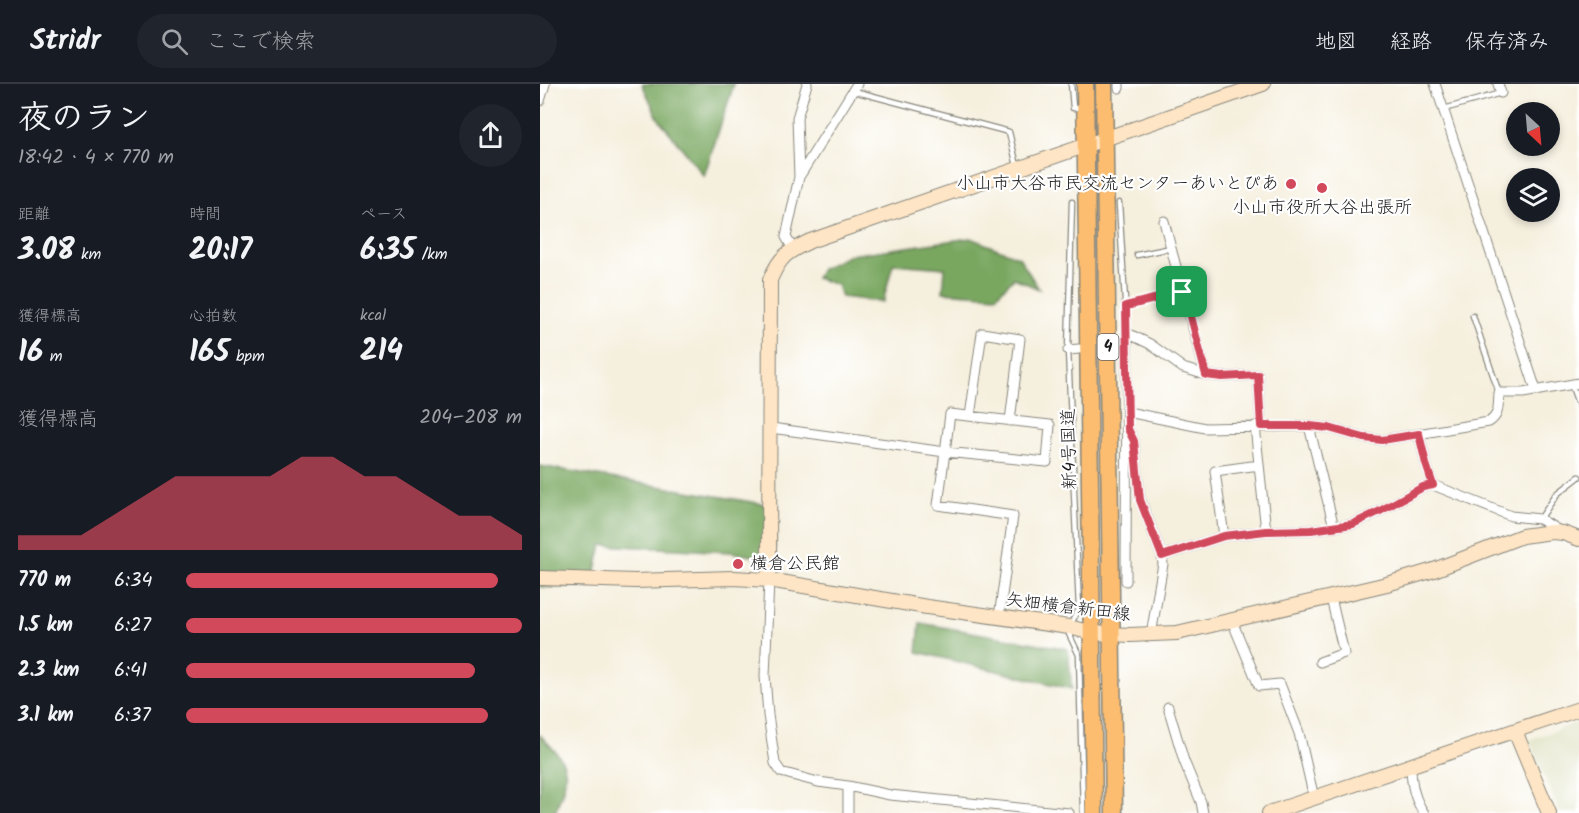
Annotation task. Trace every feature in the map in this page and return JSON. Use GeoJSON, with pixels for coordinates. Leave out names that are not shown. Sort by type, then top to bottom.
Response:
{"type":"FeatureCollection","features":[{"type":"Feature","properties":{"kind":"highway","name":"新4号国道"},"geometry":{"type":"LineString","coordinates":[[1085,84],[1094,813]]}},
{"type":"Feature","properties":{"kind":"highway","name":"4"},"geometry":{"type":"LineString","coordinates":[[1114,85],[1105,140],[1114,813]]}},
{"type":"Feature","properties":{"kind":"street"},"geometry":{"type":"LineString","coordinates":[[540,101],[545,84]]}},
{"type":"Feature","properties":{"kind":"street"},"geometry":{"type":"LineString","coordinates":[[793,249],[786,237],[799,177],[797,118],[807,84]]}},
{"type":"Feature","properties":{"kind":"street"},"geometry":{"type":"LineString","coordinates":[[1069,813],[890,795],[818,782],[782,772],[775,763],[765,676],[770,580],[770,280],[786,253],[810,241],[1263,84]]}},
{"type":"Feature","properties":{"kind":"street"},"geometry":{"type":"LineString","coordinates":[[1435,84],[1536,390]]}},
{"type":"Feature","properties":{"kind":"street"},"geometry":{"type":"LineString","coordinates":[[799,177],[855,87]]}},
{"type":"Feature","properties":{"kind":"street"},"geometry":{"type":"LineString","coordinates":[[1164,221],[1206,375]]}},
{"type":"Feature","properties":{"kind":"street"},"geometry":{"type":"LineString","coordinates":[[970,416],[982,333],[1020,339],[1010,421]]}},
{"type":"Feature","properties":{"kind":"street"},"geometry":{"type":"LineString","coordinates":[[1126,581],[1127,333],[1150,344],[1183,368],[1222,377],[1258,375],[1259,465],[1266,531]]}},
{"type":"Feature","properties":{"kind":"street"},"geometry":{"type":"LineString","coordinates":[[1116,349],[1128,348]]}},
{"type":"Feature","properties":{"kind":"street"},"geometry":{"type":"LineString","coordinates":[[1068,350],[1079,350]]}},
{"type":"Feature","properties":{"kind":"street"},"geometry":{"type":"LineString","coordinates":[[1128,412],[1205,428],[1310,426],[1382,440],[1489,422],[1495,417],[1498,409],[1499,393],[1523,393],[1575,384]]}},
{"type":"Feature","properties":{"kind":"street"},"geometry":{"type":"LineString","coordinates":[[771,429],[945,452],[1047,462],[1050,425],[950,414],[945,452],[938,505],[1012,516],[999,617]]}},
{"type":"Feature","properties":{"kind":"street"},"geometry":{"type":"LineString","coordinates":[[1310,426],[1334,527]]}},
{"type":"Feature","properties":{"kind":"street"},"geometry":{"type":"LineString","coordinates":[[1128,429],[1134,441],[1140,500],[1163,564],[1151,635]]}},
{"type":"Feature","properties":{"kind":"street"},"geometry":{"type":"LineString","coordinates":[[1419,434],[1433,485]]}},
{"type":"Feature","properties":{"kind":"street"},"geometry":{"type":"LineString","coordinates":[[1224,536],[1215,471],[1259,465]]}},
{"type":"Feature","properties":{"kind":"street"},"geometry":{"type":"LineString","coordinates":[[1162,556],[1224,536],[1266,531],[1311,530],[1353,524],[1423,487],[1433,485],[1511,516],[1540,519],[1563,533]]}},
{"type":"Feature","properties":{"kind":"street","name":"矢畑横倉新田線"},"geometry":{"type":"LineString","coordinates":[[540,578],[635,581],[733,578],[770,580],[927,607],[1069,627],[1092,633],[1151,635],[1177,633],[1331,598],[1434,570],[1507,540],[1542,532],[1563,533],[1579,539]]}},
{"type":"Feature","properties":{"kind":"street"},"geometry":{"type":"LineString","coordinates":[[1320,662],[1344,653],[1331,598]]}},
{"type":"Feature","properties":{"kind":"street"},"geometry":{"type":"LineString","coordinates":[[1232,621],[1259,686],[1280,684],[1299,733],[1314,798]]}},
{"type":"Feature","properties":{"kind":"street"},"geometry":{"type":"LineString","coordinates":[[1168,707],[1203,813]]}},
{"type":"Feature","properties":{"kind":"street"},"geometry":{"type":"LineString","coordinates":[[1269,813],[1292,810],[1314,798],[1579,709]]}},
{"type":"Feature","properties":{"kind":"street"},"geometry":{"type":"LineString","coordinates":[[1515,731],[1549,813]]}},
{"type":"Feature","properties":{"kind":"street"},"geometry":{"type":"LineString","coordinates":[[1411,766],[1416,802],[1424,813]]}},
{"type":"Feature","properties":{"kind":"street"},"geometry":{"type":"LineString","coordinates":[[848,786],[848,813]]}},
{"type":"Feature","properties":{"kind":"lane"},"geometry":{"type":"LineString","coordinates":[[1071,84],[1073,108],[1085,108]]}},
{"type":"Feature","properties":{"kind":"lane"},"geometry":{"type":"LineString","coordinates":[[855,87],[1009,132],[1017,169]]}},
{"type":"Feature","properties":{"kind":"lane"},"geometry":{"type":"LineString","coordinates":[[1444,109],[1499,89]]}},
{"type":"Feature","properties":{"kind":"lane"},"geometry":{"type":"LineString","coordinates":[[1072,202],[1068,350],[1079,609],[1069,627],[1069,634],[1079,655],[1083,813]]}},
{"type":"Feature","properties":{"kind":"lane"},"geometry":{"type":"LineString","coordinates":[[1119,203],[1127,333]]}},
{"type":"Feature","properties":{"kind":"lane"},"geometry":{"type":"LineString","coordinates":[[1137,255],[1171,248]]}},
{"type":"Feature","properties":{"kind":"lane"},"geometry":{"type":"LineString","coordinates":[[1126,306],[1182,292]]}},
{"type":"Feature","properties":{"kind":"lane"},"geometry":{"type":"LineString","coordinates":[[1473,316],[1499,393]]}},
{"type":"Feature","properties":{"kind":"lane"},"geometry":{"type":"LineString","coordinates":[[1575,384],[1579,406]]}},
{"type":"Feature","properties":{"kind":"lane"},"geometry":{"type":"LineString","coordinates":[[1540,519],[1557,494],[1579,477]]}},
{"type":"Feature","properties":{"kind":"shaded area"},"geometry":{"type":"Polygon","coordinates":[[[1579,722],[1579,813],[1560,813],[1529,740],[1579,722]]]}},
{"type":"Feature","properties":{"kind":"green space"},"geometry":{"type":"Polygon","coordinates":[[[642,84],[734,84],[704,176],[658,118],[642,84]]]}},
{"type":"Feature","properties":{"kind":"green space"},"geometry":{"type":"Polygon","coordinates":[[[970,238],[1019,257],[1039,289],[1014,278],[996,296],[943,292],[945,268],[893,264],[883,302],[841,297],[837,285],[816,278],[821,269],[850,255],[970,238]]]}},
{"type":"Feature","properties":{"kind":"green space"},"geometry":{"type":"Polygon","coordinates":[[[540,466],[775,506],[774,560],[730,552],[602,545],[592,586],[540,587],[540,466]]]}},
{"type":"Feature","properties":{"kind":"green space"},"geometry":{"type":"Polygon","coordinates":[[[920,623],[1068,649],[1072,689],[917,652],[920,623]]]}},
{"type":"Feature","properties":{"kind":"green space"},"geometry":{"type":"Polygon","coordinates":[[[540,735],[558,755],[565,770],[563,788],[555,813],[540,813],[540,735]]]}},
{"type":"Feature","properties":{"kind":"place","name":"小山市大谷市民交流センターあいとぴあ"},"geometry":{"type":"Point","coordinates":[1291,184]}},
{"type":"Feature","properties":{"kind":"place","name":"小山市役所大谷出張所"},"geometry":{"type":"Point","coordinates":[1322,188]}},
{"type":"Feature","properties":{"kind":"place","name":"横倉公民館"},"geometry":{"type":"Point","coordinates":[738,564]}},
{"type":"Feature","properties":{"kind":"route"},"geometry":{"type":"LineString","coordinates":[[1182,292],[1188,305],[1206,375],[1222,377],[1258,375],[1261,426],[1329,428],[1364,438],[1382,440],[1419,434],[1433,485],[1423,487],[1353,524],[1311,530],[1266,531],[1224,536],[1162,556],[1140,500],[1134,441],[1128,429],[1126,306],[1182,292]]}}]}
